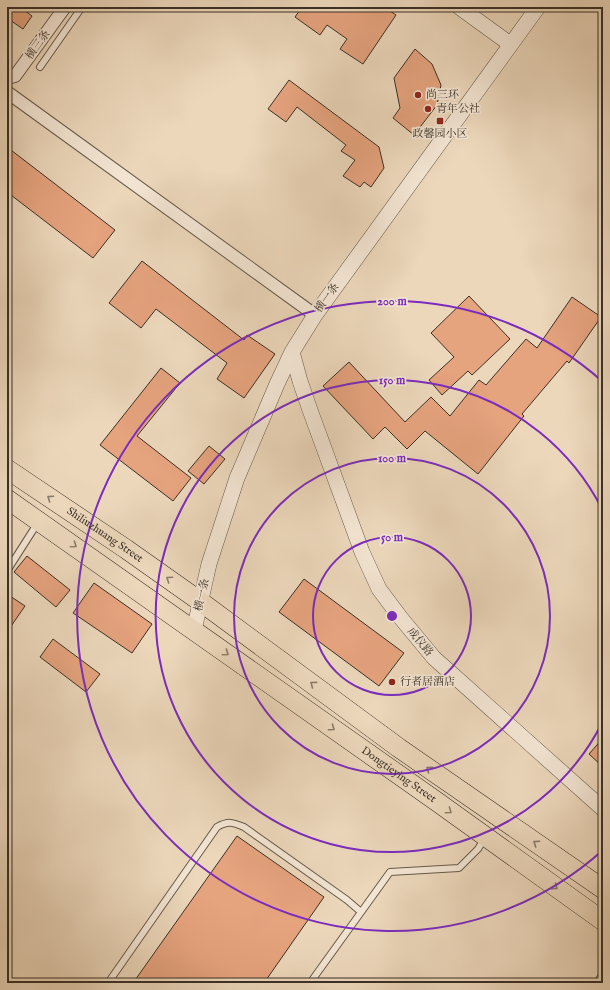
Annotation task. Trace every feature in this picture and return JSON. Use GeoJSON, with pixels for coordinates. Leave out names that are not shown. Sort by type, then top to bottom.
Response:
{"type":"FeatureCollection","features":[{"type":"Feature","properties":{"kind":"main road","name":"Shiliuzhuang Street"},"geometry":{"type":"LineString","coordinates":[[7,469],[126,549],[201,602]]}},
{"type":"Feature","properties":{"kind":"main road"},"geometry":{"type":"LineString","coordinates":[[7,499],[194,630]]}},
{"type":"Feature","properties":{"kind":"main road","name":"Dongtieying Street"},"geometry":{"type":"LineString","coordinates":[[201,602],[399,748],[603,889]]}},
{"type":"Feature","properties":{"kind":"main road","name":"Dongtieying Street"},"geometry":{"type":"LineString","coordinates":[[194,630],[603,921]]}},
{"type":"Feature","properties":{"kind":"street","name":"横三条"},"geometry":{"type":"LineString","coordinates":[[7,78],[15,76],[65,7]]}},
{"type":"Feature","properties":{"kind":"street"},"geometry":{"type":"LineString","coordinates":[[459,7],[510,44]]}},
{"type":"Feature","properties":{"kind":"street","name":"横一条"},"geometry":{"type":"LineString","coordinates":[[194,630],[210,564],[237,478],[292,352],[315,315],[538,7]]}},
{"type":"Feature","properties":{"kind":"street"},"geometry":{"type":"LineString","coordinates":[[7,92],[315,315]]}},
{"type":"Feature","properties":{"kind":"street","name":"成仪路"},"geometry":{"type":"LineString","coordinates":[[292,352],[310,410],[362,552],[379,588],[408,627],[434,658],[603,809]]}},
{"type":"Feature","properties":{"kind":"lane"},"geometry":{"type":"LineString","coordinates":[[40,68],[82,7]]}},
{"type":"Feature","properties":{"kind":"lane"},"geometry":{"type":"LineString","coordinates":[[7,571],[39,521]]}},
{"type":"Feature","properties":{"kind":"lane"},"geometry":{"type":"LineString","coordinates":[[108,983],[216,827],[225,823],[234,822],[244,827],[347,900],[361,912]]}},
{"type":"Feature","properties":{"kind":"lane"},"geometry":{"type":"LineString","coordinates":[[310,983],[390,872],[459,868],[478,849],[486,837]]}},
{"type":"Feature","properties":{"kind":"lane"},"geometry":{"type":"LineString","coordinates":[[597,983],[603,973]]}},
{"type":"Feature","properties":{"kind":"building"},"geometry":{"type":"Polygon","coordinates":[[[7,7],[20,7],[32,16],[23,29],[7,18],[7,7]]]}},
{"type":"Feature","properties":{"kind":"building"},"geometry":{"type":"Polygon","coordinates":[[[302,7],[348,7],[355,11],[358,7],[384,7],[396,15],[363,64],[340,49],[347,39],[327,25],[320,35],[295,17],[302,7]]]}},
{"type":"Feature","properties":{"kind":"building","name":"尚三环"},"geometry":{"type":"Polygon","coordinates":[[[415,49],[432,64],[441,85],[437,105],[414,135],[393,118],[400,108],[394,78],[415,49]]]}},
{"type":"Feature","properties":{"kind":"building"},"geometry":{"type":"Polygon","coordinates":[[[289,80],[379,147],[384,168],[371,187],[364,182],[360,187],[343,176],[355,160],[341,151],[346,145],[297,107],[286,122],[268,109],[289,80]]]}},
{"type":"Feature","properties":{"kind":"building"},"geometry":{"type":"Polygon","coordinates":[[[7,147],[115,230],[93,258],[7,192],[7,147]]]}},
{"type":"Feature","properties":{"kind":"building"},"geometry":{"type":"Polygon","coordinates":[[[142,261],[244,340],[247,335],[275,354],[244,398],[217,379],[227,363],[156,309],[141,328],[109,303],[142,261]]]}},
{"type":"Feature","properties":{"kind":"building"},"geometry":{"type":"Polygon","coordinates":[[[469,296],[510,339],[472,375],[468,371],[442,395],[429,380],[454,357],[431,333],[469,296]]]}},
{"type":"Feature","properties":{"kind":"building"},"geometry":{"type":"Polygon","coordinates":[[[572,297],[601,317],[569,363],[567,361],[522,414],[524,416],[478,474],[425,431],[407,449],[385,427],[373,439],[323,386],[349,362],[405,422],[431,397],[450,416],[479,380],[486,385],[526,339],[537,348],[572,297]]]}},
{"type":"Feature","properties":{"kind":"building"},"geometry":{"type":"Polygon","coordinates":[[[161,368],[180,383],[137,436],[191,478],[173,501],[100,445],[161,368]]]}},
{"type":"Feature","properties":{"kind":"building"},"geometry":{"type":"Polygon","coordinates":[[[209,446],[225,459],[204,484],[188,471],[209,446]]]}},
{"type":"Feature","properties":{"kind":"building"},"geometry":{"type":"Polygon","coordinates":[[[27,556],[70,590],[56,607],[14,572],[27,556]]]}},
{"type":"Feature","properties":{"kind":"building"},"geometry":{"type":"Polygon","coordinates":[[[304,579],[404,653],[379,686],[279,612],[304,579]]]}},
{"type":"Feature","properties":{"kind":"building"},"geometry":{"type":"Polygon","coordinates":[[[94,583],[152,624],[132,653],[73,613],[94,583]]]}},
{"type":"Feature","properties":{"kind":"building"},"geometry":{"type":"Polygon","coordinates":[[[7,594],[25,606],[7,632],[7,594]]]}},
{"type":"Feature","properties":{"kind":"building"},"geometry":{"type":"Polygon","coordinates":[[[53,639],[100,674],[86,692],[40,657],[53,639]]]}},
{"type":"Feature","properties":{"kind":"building"},"geometry":{"type":"Polygon","coordinates":[[[603,738],[603,767],[589,754],[603,738]]]}},
{"type":"Feature","properties":{"kind":"building"},"geometry":{"type":"Polygon","coordinates":[[[237,836],[324,897],[264,983],[133,983],[237,836]]]}},
{"type":"Feature","properties":{"kind":"place","name":"尚三环"},"geometry":{"type":"Point","coordinates":[418,95]}},
{"type":"Feature","properties":{"kind":"place","name":"青年公社"},"geometry":{"type":"Point","coordinates":[428,109]}},
{"type":"Feature","properties":{"kind":"place","name":"政馨园小区"},"geometry":{"type":"Point","coordinates":[440,121]}},
{"type":"Feature","properties":{"kind":"place","name":"行者居酒店"},"geometry":{"type":"Point","coordinates":[392,682]}}]}
